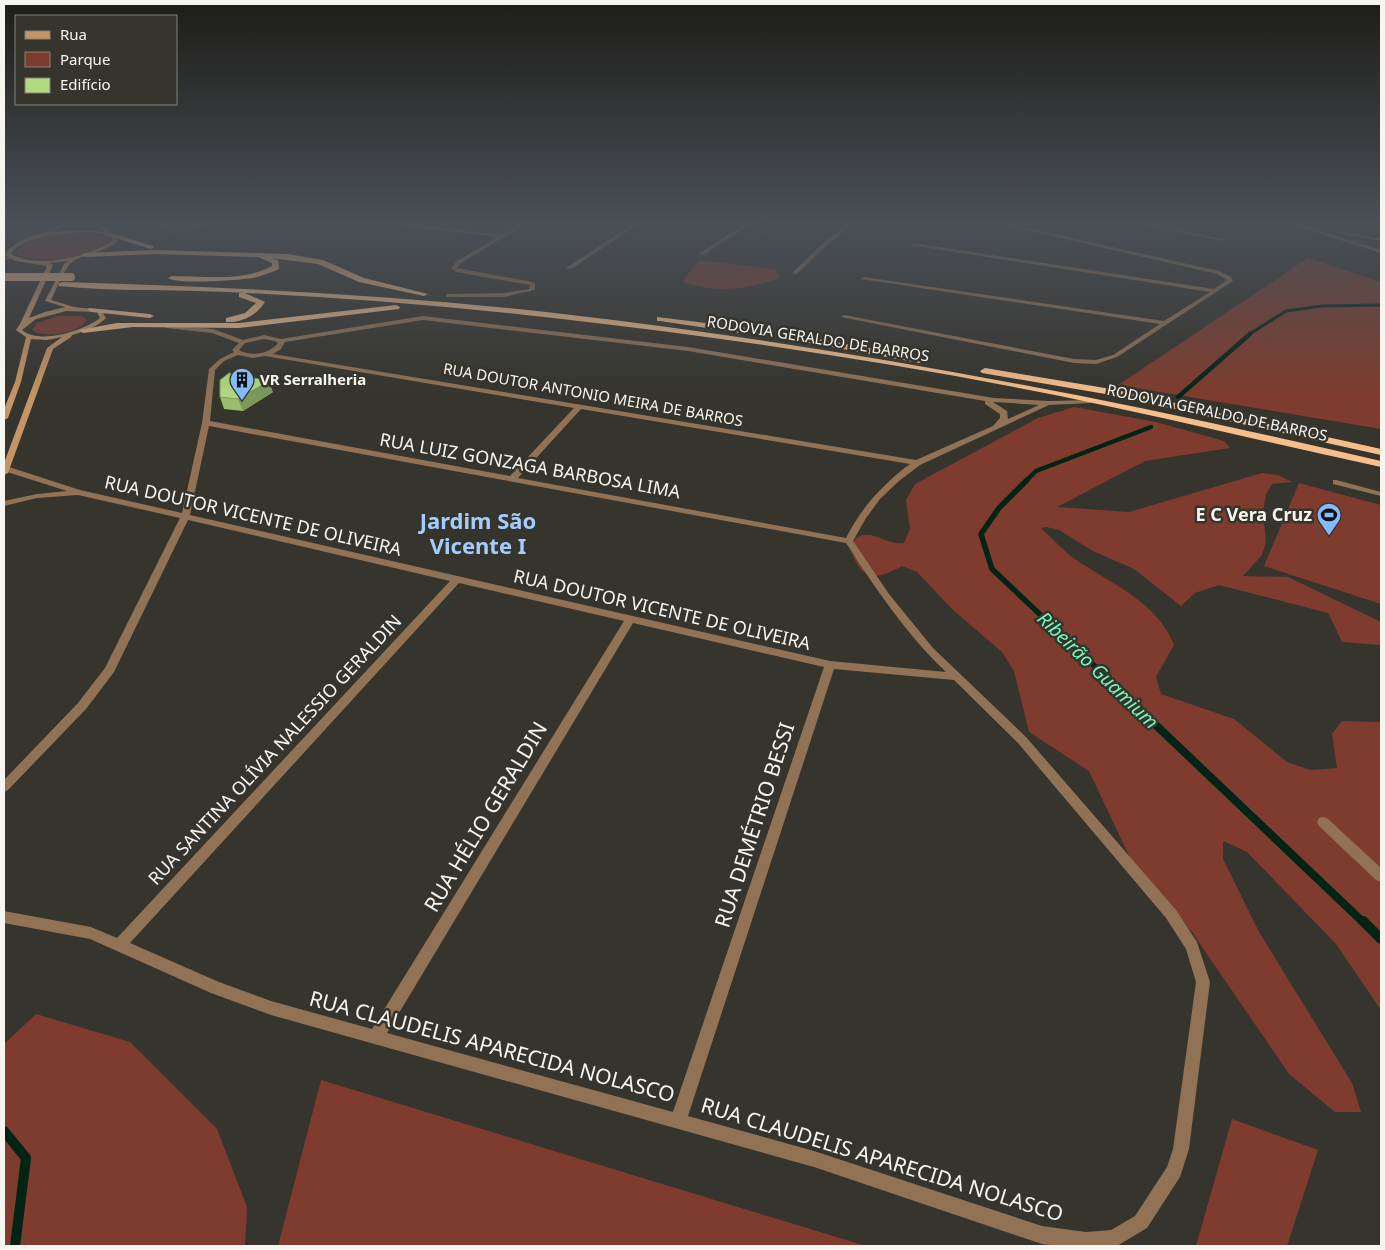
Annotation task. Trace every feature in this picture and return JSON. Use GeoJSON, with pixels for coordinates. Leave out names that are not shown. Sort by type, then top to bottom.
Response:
{"type":"FeatureCollection","features":[{"type":"Feature","properties":{"kind":"highway","name":"RODOVIA GERALDO DE BARROS"},"geometry":{"type":"LineString","coordinates":[[214,280],[448,296],[709,324],[1117,393],[1381,452]]}},
{"type":"Feature","properties":{"kind":"highway"},"geometry":{"type":"LineString","coordinates":[[363,280],[424,294]]}},
{"type":"Feature","properties":{"kind":"highway","name":"RODOVIA GERALDO DE BARROS"},"geometry":{"type":"LineString","coordinates":[[4,284],[237,289],[354,297],[590,320],[790,346],[1180,417],[1381,464]]}},
{"type":"Feature","properties":{"kind":"highway"},"geometry":{"type":"LineString","coordinates":[[63,284],[245,296],[261,302],[253,312],[242,317],[213,321],[170,319],[92,310]]}},
{"type":"Feature","properties":{"kind":"highway"},"geometry":{"type":"LineString","coordinates":[[80,331],[127,323],[217,327],[284,322],[399,307],[590,320]]}},
{"type":"Feature","properties":{"kind":"main road"},"geometry":{"type":"LineString","coordinates":[[43,280],[19,330],[21,334],[50,337],[80,331]]}},
{"type":"Feature","properties":{"kind":"main road"},"geometry":{"type":"LineString","coordinates":[[5,471],[50,348],[103,318],[99,311],[80,309],[48,301],[59,280]]}},
{"type":"Feature","properties":{"kind":"main road"},"geometry":{"type":"LineString","coordinates":[[23,324],[46,314],[80,309]]}},
{"type":"Feature","properties":{"kind":"main road"},"geometry":{"type":"LineString","coordinates":[[4,418],[18,382],[29,336]]}},
{"type":"Feature","properties":{"kind":"street"},"geometry":{"type":"LineString","coordinates":[[448,296],[504,295],[532,290],[533,284],[516,280]]}},
{"type":"Feature","properties":{"kind":"street"},"geometry":{"type":"LineString","coordinates":[[873,280],[1165,323]]}},
{"type":"Feature","properties":{"kind":"street"},"geometry":{"type":"LineString","coordinates":[[1145,280],[1215,291]]}},
{"type":"Feature","properties":{"kind":"street"},"geometry":{"type":"LineString","coordinates":[[844,317],[1074,361],[1096,362],[1129,348],[1230,280]]}},
{"type":"Feature","properties":{"kind":"street"},"geometry":{"type":"LineString","coordinates":[[4,787],[82,706],[110,669],[185,517],[206,423],[212,370],[222,360],[237,353],[235,348],[242,342],[264,337],[281,340],[423,318],[688,349],[1002,401],[1048,403],[1090,400]]}},
{"type":"Feature","properties":{"kind":"street"},"geometry":{"type":"LineString","coordinates":[[165,326],[213,331],[242,342]]}},
{"type":"Feature","properties":{"kind":"street"},"geometry":{"type":"LineString","coordinates":[[264,354],[277,349],[282,343],[281,340]]}},
{"type":"Feature","properties":{"kind":"street","name":"RUA DOUTOR ANTONIO MEIRA DE BARROS"},"geometry":{"type":"LineString","coordinates":[[237,353],[248,355],[264,354],[917,463]]}},
{"type":"Feature","properties":{"kind":"street"},"geometry":{"type":"LineString","coordinates":[[941,392],[988,402],[996,406],[1004,413],[1004,418],[993,429]]}},
{"type":"Feature","properties":{"kind":"street"},"geometry":{"type":"LineString","coordinates":[[849,541],[870,503],[898,477],[917,463],[1048,403]]}},
{"type":"Feature","properties":{"kind":"street"},"geometry":{"type":"LineString","coordinates":[[512,480],[579,407]]}},
{"type":"Feature","properties":{"kind":"street","name":"RUA LUIZ GONZAGA BARBOSA LIMA"},"geometry":{"type":"LineString","coordinates":[[206,423],[849,541]]}},
{"type":"Feature","properties":{"kind":"street","name":"RUA DOUTOR VICENTE DE OLIVEIRA"},"geometry":{"type":"LineString","coordinates":[[5,471],[78,492],[830,665]]}},
{"type":"Feature","properties":{"kind":"street"},"geometry":{"type":"LineString","coordinates":[[1336,482],[1381,494]]}},
{"type":"Feature","properties":{"kind":"street","name":"RUA DOUTOR VICENTE DE OLIVEIRA"},"geometry":{"type":"LineString","coordinates":[[4,504],[37,496],[78,492]]}},
{"type":"Feature","properties":{"kind":"street","name":"RUA CLAUDELIS APARECIDA NOLASCO"},"geometry":{"type":"LineString","coordinates":[[4,917],[91,933],[216,988],[262,1005],[814,1159],[1042,1235],[1086,1241],[1114,1239],[1141,1222],[1174,1171],[1181,1149],[1203,982],[1197,959],[1192,947],[1170,914],[1022,740],[929,650],[886,596],[849,541]]}},
{"type":"Feature","properties":{"kind":"street","name":"RUA SANTINA OLÍVIA NALESSIO GERALDIN"},"geometry":{"type":"LineString","coordinates":[[119,945],[457,579]]}},
{"type":"Feature","properties":{"kind":"street","name":"RUA HÉLIO GERALDIN"},"geometry":{"type":"LineString","coordinates":[[376,1037],[630,619]]}},
{"type":"Feature","properties":{"kind":"street"},"geometry":{"type":"LineString","coordinates":[[830,665],[958,677]]}},
{"type":"Feature","properties":{"kind":"street","name":"RUA DEMÉTRIO BESSI"},"geometry":{"type":"LineString","coordinates":[[678,1121],[830,665]]}},
{"type":"Feature","properties":{"kind":"street"},"geometry":{"type":"LineString","coordinates":[[1323,822],[1381,876]]}},
{"type":"Feature","properties":{"kind":"green space"},"geometry":{"type":"Polygon","coordinates":[[[683,280],[772,280],[731,289],[707,288],[682,282],[683,280]]]}},
{"type":"Feature","properties":{"kind":"green space"},"geometry":{"type":"Polygon","coordinates":[[[1275,280],[1376,280],[1381,282],[1381,429],[1118,385],[1275,280]]]}},
{"type":"Feature","properties":{"kind":"green space"},"geometry":{"type":"Polygon","coordinates":[[[59,316],[82,316],[87,320],[77,328],[61,333],[45,334],[32,330],[37,323],[59,316]]]}},
{"type":"Feature","properties":{"kind":"green space"},"geometry":{"type":"Polygon","coordinates":[[[1074,407],[1156,422],[1224,441],[1230,448],[1145,461],[1057,507],[1129,512],[1262,473],[1278,475],[1292,482],[1272,484],[1266,494],[1263,511],[1266,542],[1262,555],[1243,576],[1288,577],[1381,622],[1381,645],[1342,642],[1328,613],[1219,585],[1195,593],[1181,606],[1134,569],[1093,551],[1059,530],[1046,527],[1041,528],[1071,556],[1132,595],[1157,617],[1174,645],[1156,677],[1161,694],[1234,719],[1287,762],[1310,770],[1337,768],[1332,734],[1342,721],[1381,722],[1381,1010],[1336,944],[1247,852],[1223,841],[1223,859],[1259,932],[1352,1083],[1361,1112],[1335,1112],[1289,1074],[1192,932],[1132,862],[1089,771],[1029,732],[1014,671],[1002,652],[953,610],[917,572],[902,566],[883,574],[869,575],[858,566],[854,557],[850,546],[862,535],[904,543],[910,529],[906,500],[915,484],[1038,418],[1074,407]]]}},
{"type":"Feature","properties":{"kind":"green space","name":"E C Vera Cruz"},"geometry":{"type":"Polygon","coordinates":[[[1299,483],[1381,505],[1381,604],[1264,566],[1299,483]]]}},
{"type":"Feature","properties":{"kind":"green space"},"geometry":{"type":"Polygon","coordinates":[[[36,1014],[130,1042],[217,1129],[247,1207],[245,1246],[4,1246],[4,1044],[36,1014]]]}},
{"type":"Feature","properties":{"kind":"green space"},"geometry":{"type":"Polygon","coordinates":[[[321,1080],[866,1246],[278,1246],[321,1080]]]}},
{"type":"Feature","properties":{"kind":"green space"},"geometry":{"type":"Polygon","coordinates":[[[1232,1119],[1318,1150],[1287,1246],[1196,1246],[1232,1119]]]}},
{"type":"Feature","properties":{"kind":"building"},"geometry":{"type":"Polygon","coordinates":[[[229,373],[269,381],[238,399],[220,397],[220,380],[229,373]]]}},
{"type":"Feature","properties":{"kind":"waterway","name":"Ribeirão Guamium"},"geometry":{"type":"LineString","coordinates":[[1248,335],[1286,311],[1322,306],[1381,305]]}},
{"type":"Feature","properties":{"kind":"waterway","name":"Ribeirão Guamium"},"geometry":{"type":"LineString","coordinates":[[1178,397],[1250,334]]}},
{"type":"Feature","properties":{"kind":"waterway","name":"Ribeirão Guamium"},"geometry":{"type":"LineString","coordinates":[[1101,672],[992,569],[981,534],[999,508],[1036,471],[1151,427]]}},
{"type":"Feature","properties":{"kind":"waterway","name":"Ribeirão Guamium"},"geometry":{"type":"LineString","coordinates":[[1099,671],[1364,923]]}},
{"type":"Feature","properties":{"kind":"waterway","name":"Ribeirão Guamium"},"geometry":{"type":"LineString","coordinates":[[1363,921],[1381,939]]}},
{"type":"Feature","properties":{"kind":"waterway","name":"Ribeirão Guamium"},"geometry":{"type":"LineString","coordinates":[[4,1131],[26,1158],[15,1246]]}},
{"type":"Feature","properties":{"kind":"place","name":"VR Serralheria"},"geometry":{"type":"Point","coordinates":[242,401]}},
{"type":"Feature","properties":{"kind":"place","name":"E C Vera Cruz"},"geometry":{"type":"Point","coordinates":[1329,536]}},
{"type":"Feature","properties":{"kind":"district","name":"Jardim São Vicente I"},"geometry":{"type":"Point","coordinates":[478,534]}}]}
